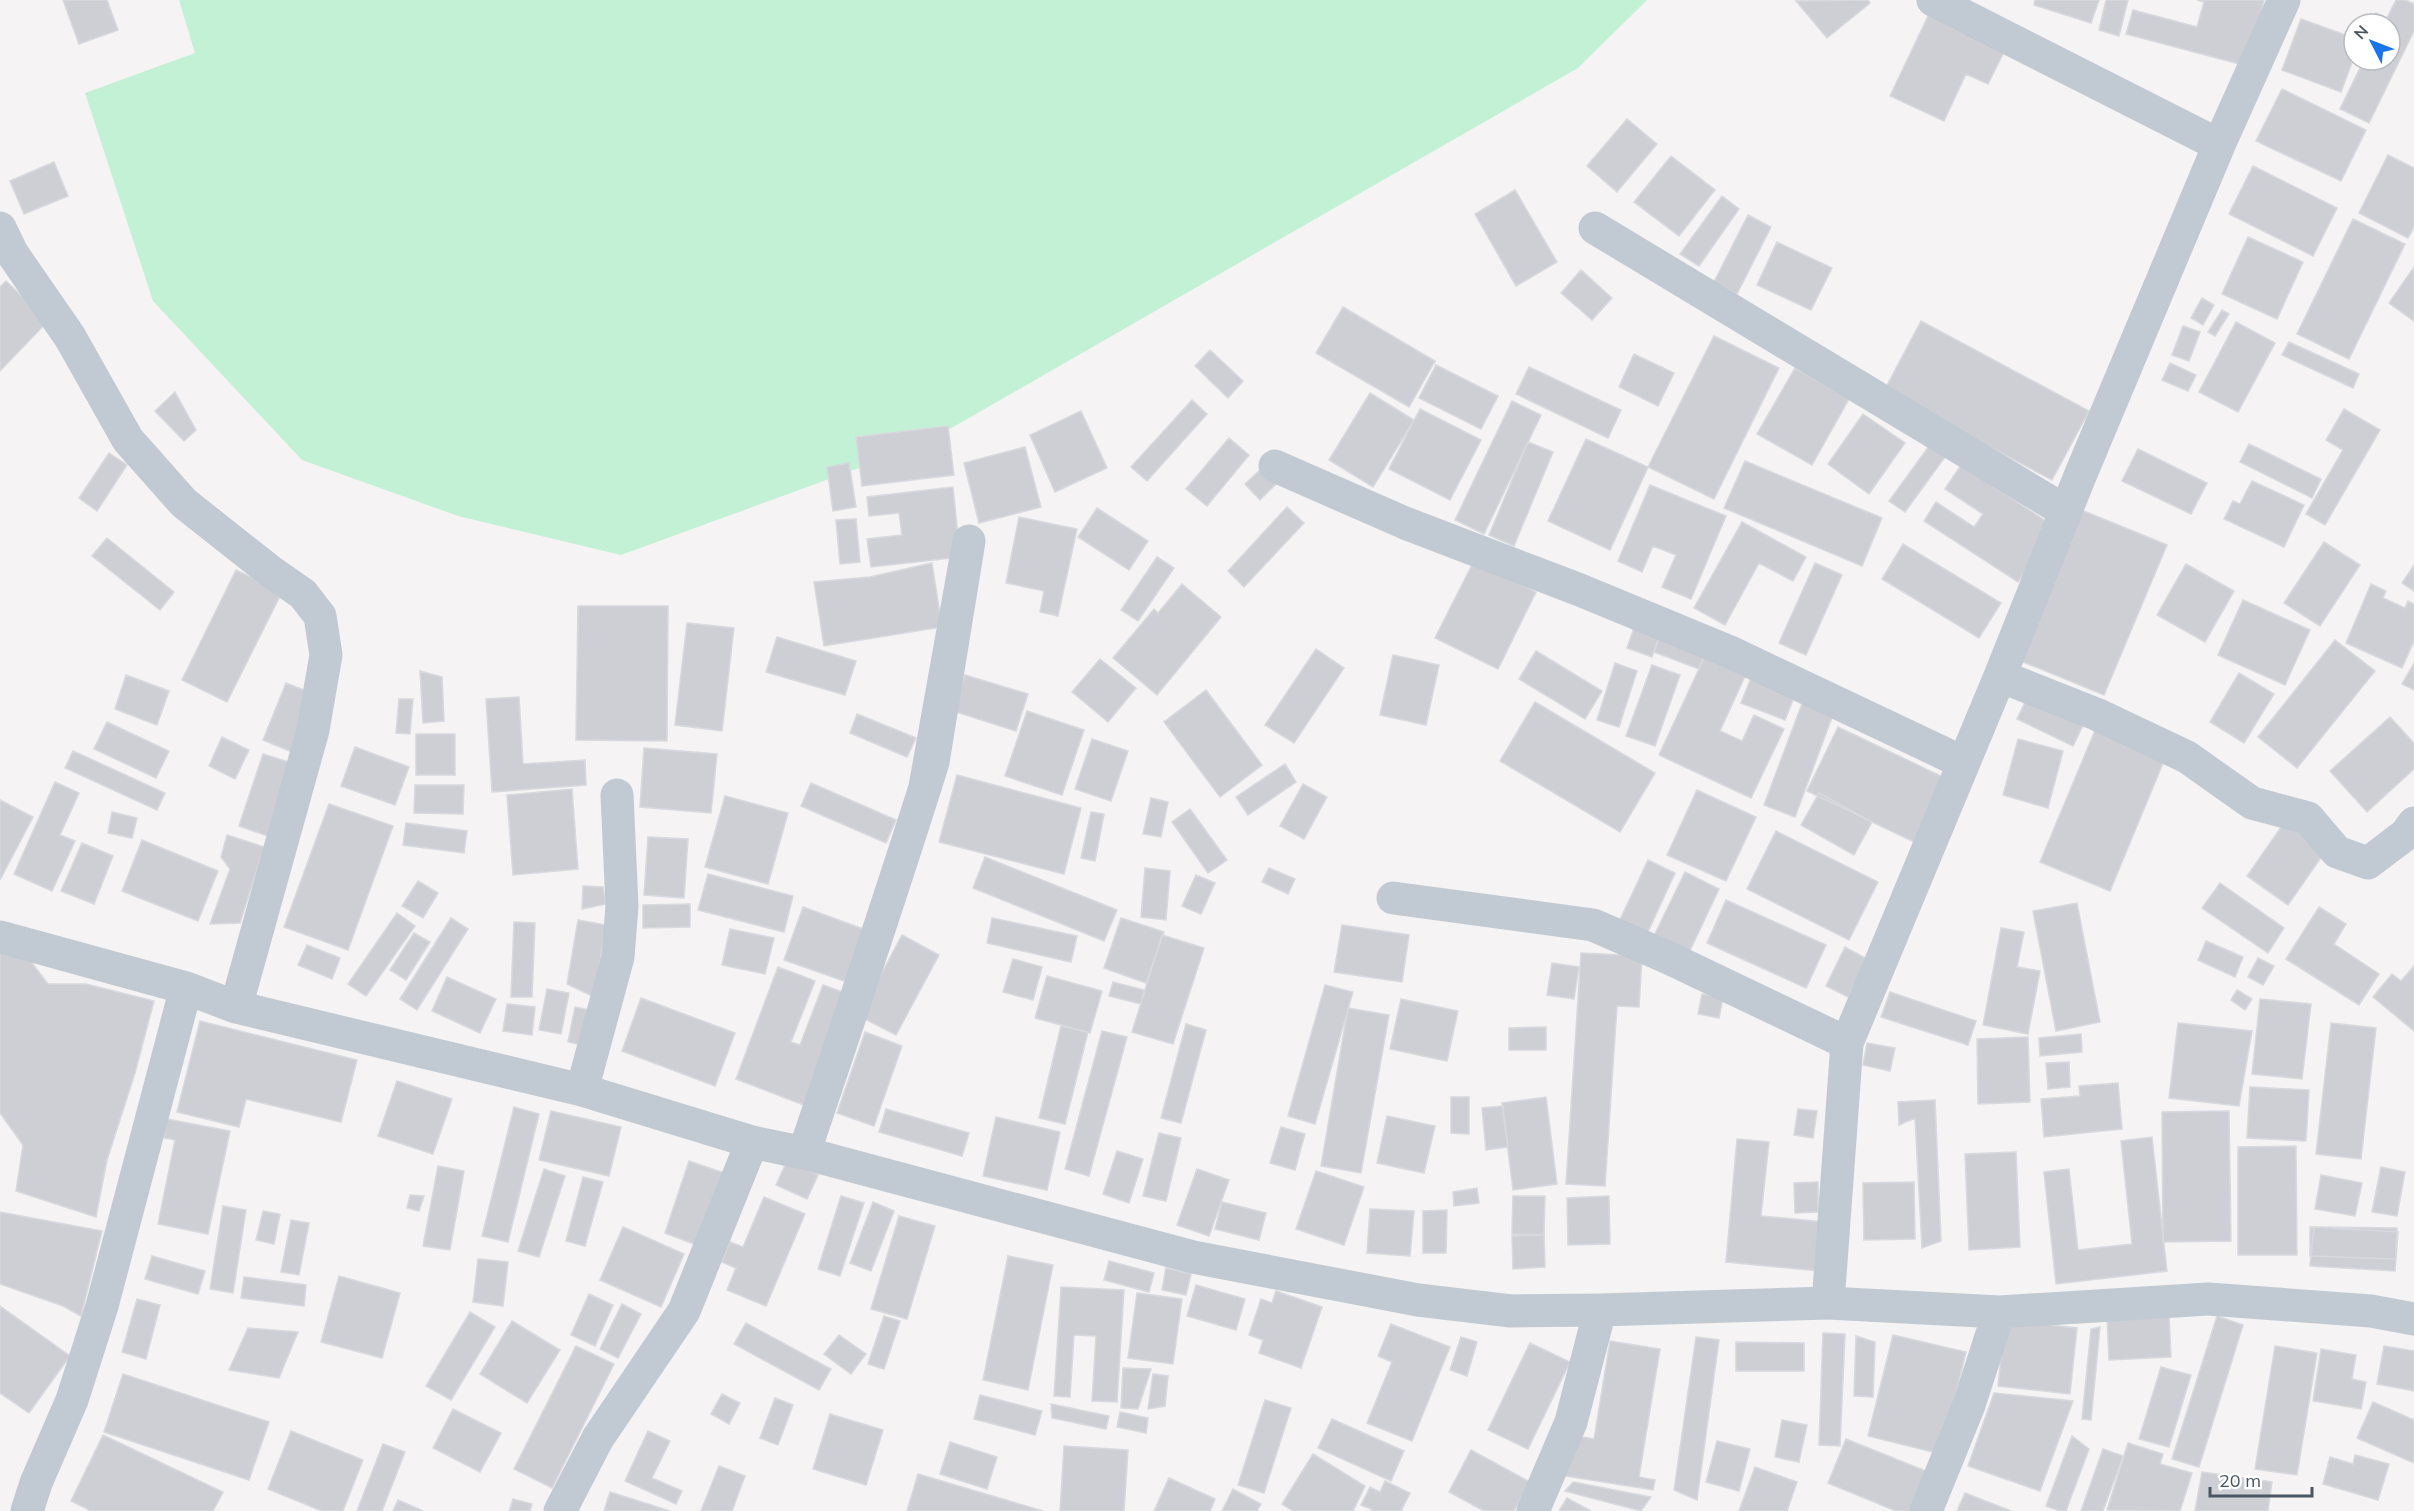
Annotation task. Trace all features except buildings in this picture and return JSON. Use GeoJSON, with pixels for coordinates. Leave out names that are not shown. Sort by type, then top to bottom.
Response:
{"type":"FeatureCollection","features":[{"type":"Feature","properties":{"kind":"street"},"geometry":{"type":"LineString","coordinates":[[1933,0],[2219,145]]}},
{"type":"Feature","properties":{"kind":"street"},"geometry":{"type":"LineString","coordinates":[[1828,1303],[1846,1043],[2219,145],[2284,0]]}},
{"type":"Feature","properties":{"kind":"street"},"geometry":{"type":"LineString","coordinates":[[0,228],[12,253],[70,337],[128,440],[184,503],[303,594],[320,616],[326,655],[313,730],[236,1007]]}},
{"type":"Feature","properties":{"kind":"street"},"geometry":{"type":"LineString","coordinates":[[1595,228],[2065,512]]}},
{"type":"Feature","properties":{"kind":"street"},"geometry":{"type":"LineString","coordinates":[[1275,466],[1405,524],[1571,587],[1730,652],[1962,762]]}},
{"type":"Feature","properties":{"kind":"street"},"geometry":{"type":"LineString","coordinates":[[804,1153],[925,787],[933,762],[969,540],[925,787]]}},
{"type":"Feature","properties":{"kind":"street"},"geometry":{"type":"LineString","coordinates":[[2000,676],[2096,714],[2187,757],[2252,803],[2308,818],[2337,852],[2368,863],[2406,834],[2414,823]]}},
{"type":"Feature","properties":{"kind":"street"},"geometry":{"type":"LineString","coordinates":[[582,1090],[618,957],[622,906],[617,795]]}},
{"type":"Feature","properties":{"kind":"street"},"geometry":{"type":"LineString","coordinates":[[1393,898],[1593,925],[1669,958],[1846,1043]]}},
{"type":"Feature","properties":{"kind":"street"},"geometry":{"type":"LineString","coordinates":[[0,937],[186,988],[236,1007],[582,1090],[752,1142],[804,1153],[1204,1260],[1418,1300],[1511,1311],[1828,1303],[1999,1312],[2208,1299],[2371,1311],[2414,1319]]}},
{"type":"Feature","properties":{"kind":"street"},"geometry":{"type":"LineString","coordinates":[[27,1511],[36,1483],[72,1400],[102,1306],[186,988]]}},
{"type":"Feature","properties":{"kind":"street"},"geometry":{"type":"LineString","coordinates":[[560,1511],[598,1438],[684,1311],[752,1142]]}},
{"type":"Feature","properties":{"kind":"street"},"geometry":{"type":"LineString","coordinates":[[1533,1511],[1571,1422],[1600,1310]]}},
{"type":"Feature","properties":{"kind":"street"},"geometry":{"type":"LineString","coordinates":[[1926,1511],[1969,1405],[1999,1312]]}},
{"type":"Feature","properties":{"kind":"green space"},"geometry":{"type":"Polygon","coordinates":[[[179,0],[1647,0],[1578,68],[922,445],[621,555],[458,516],[302,460],[153,301],[85,93],[195,53],[179,0]]]}}]}
